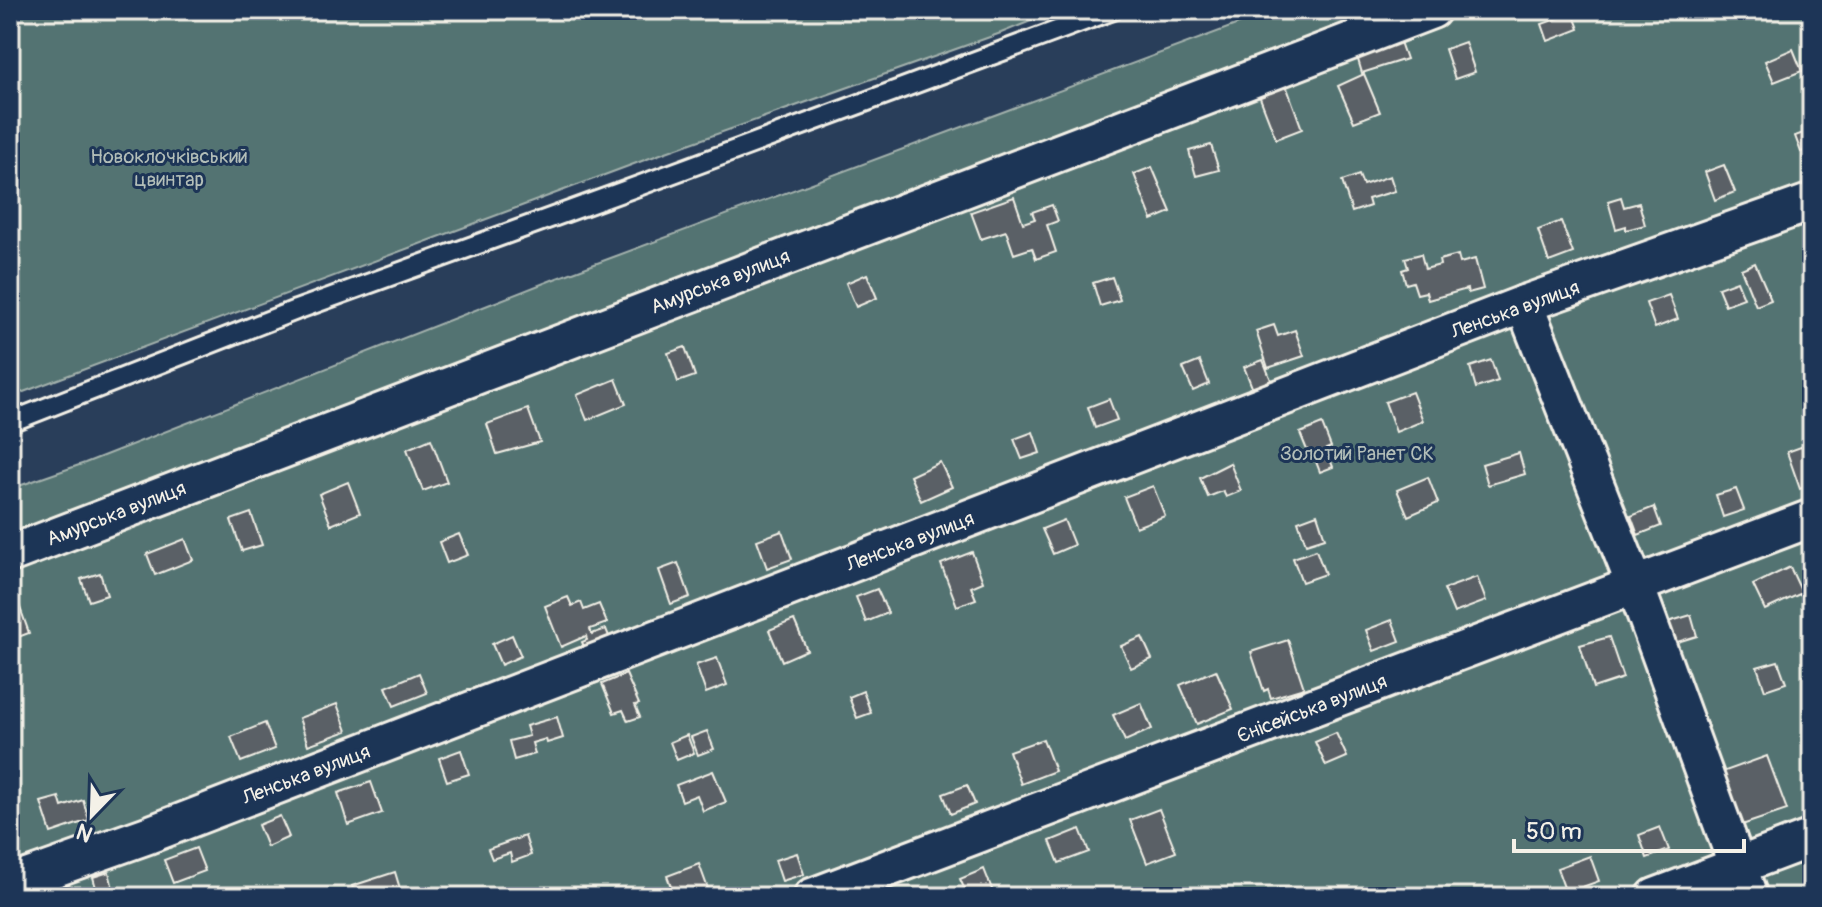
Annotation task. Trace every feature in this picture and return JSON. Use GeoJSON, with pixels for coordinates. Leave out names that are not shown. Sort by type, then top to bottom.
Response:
{"type":"FeatureCollection","features":[{"type":"Feature","properties":{"kind":"street","name":"Амурська вулиця"},"geometry":{"type":"LineString","coordinates":[[10,554],[1432,10]]}},
{"type":"Feature","properties":{"kind":"street","name":"Ленська вулиця"},"geometry":{"type":"LineString","coordinates":[[10,884],[148,835],[1524,304],[1812,202]]}},
{"type":"Feature","properties":{"kind":"street"},"geometry":{"type":"LineString","coordinates":[[1524,304],[1635,585],[1743,881]]}},
{"type":"Feature","properties":{"kind":"street","name":"Єнісейська вулиця"},"geometry":{"type":"LineString","coordinates":[[812,897],[1812,518]]}},
{"type":"Feature","properties":{"kind":"street"},"geometry":{"type":"LineString","coordinates":[[1655,897],[1743,881],[1812,838]]}},
{"type":"Feature","properties":{"kind":"lane"},"geometry":{"type":"LineString","coordinates":[[10,422],[296,310],[1113,10]]}},
{"type":"Feature","properties":{"kind":"green space","name":"Новоклочківський цвинтар"},"geometry":{"type":"Polygon","coordinates":[[[10,10],[1058,10],[666,152],[10,397],[10,10]]]}},
{"type":"Feature","properties":{"kind":"green space","name":"Золотий Ранет СК"},"geometry":{"type":"Polygon","coordinates":[[[1276,10],[1812,10],[1812,897],[10,897],[10,489],[85,463],[557,278],[1276,10]]]}},
{"type":"Feature","properties":{"kind":"building"},"geometry":{"type":"Polygon","coordinates":[[[1573,13],[1579,29],[1548,41],[1542,24],[1573,13]]]}},
{"type":"Feature","properties":{"kind":"building"},"geometry":{"type":"Polygon","coordinates":[[[1399,39],[1406,59],[1362,73],[1356,53],[1399,39]]]}},
{"type":"Feature","properties":{"kind":"building"},"geometry":{"type":"Polygon","coordinates":[[[1465,42],[1475,72],[1455,79],[1445,49],[1465,42]]]}},
{"type":"Feature","properties":{"kind":"building"},"geometry":{"type":"Polygon","coordinates":[[[1793,49],[1802,71],[1774,82],[1765,61],[1793,49]]]}},
{"type":"Feature","properties":{"kind":"building"},"geometry":{"type":"Polygon","coordinates":[[[1364,74],[1380,112],[1354,122],[1338,86],[1364,74]]]}},
{"type":"Feature","properties":{"kind":"building"},"geometry":{"type":"Polygon","coordinates":[[[1286,85],[1302,129],[1276,139],[1259,95],[1286,85]]]}},
{"type":"Feature","properties":{"kind":"building"},"geometry":{"type":"Polygon","coordinates":[[[1812,130],[1812,164],[1809,165],[1795,136],[1812,130]]]}},
{"type":"Feature","properties":{"kind":"building"},"geometry":{"type":"Polygon","coordinates":[[[1211,145],[1219,170],[1196,176],[1189,151],[1211,145]]]}},
{"type":"Feature","properties":{"kind":"building"},"geometry":{"type":"Polygon","coordinates":[[[1724,165],[1735,192],[1715,200],[1705,172],[1724,165]]]}},
{"type":"Feature","properties":{"kind":"building"},"geometry":{"type":"Polygon","coordinates":[[[1152,167],[1171,212],[1152,220],[1134,174],[1152,167]]]}},
{"type":"Feature","properties":{"kind":"building"},"geometry":{"type":"Polygon","coordinates":[[[1359,175],[1363,185],[1390,176],[1395,191],[1368,199],[1370,206],[1352,212],[1342,181],[1359,175]]]}},
{"type":"Feature","properties":{"kind":"building"},"geometry":{"type":"Polygon","coordinates":[[[1014,197],[1023,223],[1035,219],[1032,212],[1052,205],[1058,221],[1047,225],[1056,252],[1036,259],[1032,248],[1014,254],[1006,231],[981,239],[971,212],[1014,197]]]}},
{"type":"Feature","properties":{"kind":"building"},"geometry":{"type":"Polygon","coordinates":[[[1621,197],[1624,207],[1639,203],[1645,225],[1616,229],[1608,201],[1621,197]]]}},
{"type":"Feature","properties":{"kind":"building"},"geometry":{"type":"Polygon","coordinates":[[[1561,221],[1573,253],[1549,262],[1538,230],[1561,221]]]}},
{"type":"Feature","properties":{"kind":"building"},"geometry":{"type":"Polygon","coordinates":[[[1421,254],[1425,269],[1440,265],[1439,260],[1458,255],[1460,263],[1475,259],[1483,289],[1468,293],[1467,289],[1428,300],[1426,292],[1417,294],[1413,282],[1406,284],[1402,270],[1408,268],[1405,258],[1421,254]]]}},
{"type":"Feature","properties":{"kind":"building"},"geometry":{"type":"Polygon","coordinates":[[[1755,263],[1771,300],[1756,306],[1741,269],[1755,263]]]}},
{"type":"Feature","properties":{"kind":"building"},"geometry":{"type":"Polygon","coordinates":[[[867,274],[877,298],[856,307],[846,283],[867,274]]]}},
{"type":"Feature","properties":{"kind":"building"},"geometry":{"type":"Polygon","coordinates":[[[1112,277],[1120,300],[1100,306],[1093,283],[1112,277]]]}},
{"type":"Feature","properties":{"kind":"building"},"geometry":{"type":"Polygon","coordinates":[[[1737,281],[1744,298],[1725,305],[1718,288],[1737,281]]]}},
{"type":"Feature","properties":{"kind":"building"},"geometry":{"type":"Polygon","coordinates":[[[1669,295],[1678,319],[1655,328],[1646,303],[1669,295]]]}},
{"type":"Feature","properties":{"kind":"building"},"geometry":{"type":"Polygon","coordinates":[[[1274,325],[1278,336],[1295,330],[1304,356],[1268,368],[1256,331],[1274,325]]]}},
{"type":"Feature","properties":{"kind":"building"},"geometry":{"type":"Polygon","coordinates":[[[685,347],[695,376],[678,382],[668,353],[685,347]]]}},
{"type":"Feature","properties":{"kind":"building"},"geometry":{"type":"Polygon","coordinates":[[[1263,360],[1275,390],[1256,397],[1244,367],[1263,360]]]}},
{"type":"Feature","properties":{"kind":"building"},"geometry":{"type":"Polygon","coordinates":[[[1491,360],[1498,381],[1476,388],[1470,367],[1491,360]]]}},
{"type":"Feature","properties":{"kind":"building"},"geometry":{"type":"Polygon","coordinates":[[[1200,361],[1209,384],[1193,391],[1183,368],[1200,361]]]}},
{"type":"Feature","properties":{"kind":"building"},"geometry":{"type":"Polygon","coordinates":[[[616,379],[626,404],[587,420],[577,395],[616,379]]]}},
{"type":"Feature","properties":{"kind":"building"},"geometry":{"type":"Polygon","coordinates":[[[1412,392],[1423,421],[1396,432],[1385,402],[1412,392]]]}},
{"type":"Feature","properties":{"kind":"building"},"geometry":{"type":"Polygon","coordinates":[[[1109,399],[1117,420],[1095,428],[1088,407],[1109,399]]]}},
{"type":"Feature","properties":{"kind":"building"},"geometry":{"type":"Polygon","coordinates":[[[528,409],[540,442],[497,454],[487,424],[528,409]]]}},
{"type":"Feature","properties":{"kind":"building"},"geometry":{"type":"Polygon","coordinates":[[[1322,424],[1331,447],[1326,449],[1333,467],[1320,472],[1300,433],[1322,424]]]}},
{"type":"Feature","properties":{"kind":"building"},"geometry":{"type":"Polygon","coordinates":[[[1033,432],[1040,453],[1022,459],[1014,439],[1033,432]]]}},
{"type":"Feature","properties":{"kind":"building"},"geometry":{"type":"Polygon","coordinates":[[[431,439],[447,482],[423,491],[407,449],[431,439]]]}},
{"type":"Feature","properties":{"kind":"building"},"geometry":{"type":"Polygon","coordinates":[[[1812,443],[1812,484],[1800,489],[1787,452],[1812,443]]]}},
{"type":"Feature","properties":{"kind":"building"},"geometry":{"type":"Polygon","coordinates":[[[1519,453],[1525,474],[1488,485],[1482,464],[1519,453]]]}},
{"type":"Feature","properties":{"kind":"building"},"geometry":{"type":"Polygon","coordinates":[[[940,462],[952,487],[921,501],[910,476],[940,462]]]}},
{"type":"Feature","properties":{"kind":"building"},"geometry":{"type":"Polygon","coordinates":[[[1230,463],[1241,491],[1226,497],[1223,491],[1208,497],[1200,478],[1230,463]]]}},
{"type":"Feature","properties":{"kind":"building"},"geometry":{"type":"Polygon","coordinates":[[[1428,477],[1438,503],[1408,516],[1397,490],[1428,477]]]}},
{"type":"Feature","properties":{"kind":"building"},"geometry":{"type":"Polygon","coordinates":[[[348,482],[360,513],[331,525],[319,494],[348,482]]]}},
{"type":"Feature","properties":{"kind":"building"},"geometry":{"type":"Polygon","coordinates":[[[1153,486],[1165,516],[1136,527],[1124,497],[1153,486]]]}},
{"type":"Feature","properties":{"kind":"building"},"geometry":{"type":"Polygon","coordinates":[[[1736,489],[1744,510],[1723,517],[1716,495],[1736,489]]]}},
{"type":"Feature","properties":{"kind":"building"},"geometry":{"type":"Polygon","coordinates":[[[1654,507],[1661,526],[1638,535],[1631,516],[1654,507]]]}},
{"type":"Feature","properties":{"kind":"building"},"geometry":{"type":"Polygon","coordinates":[[[251,513],[262,545],[242,551],[231,520],[251,513]]]}},
{"type":"Feature","properties":{"kind":"building"},"geometry":{"type":"Polygon","coordinates":[[[1317,514],[1325,538],[1306,544],[1298,521],[1317,514]]]}},
{"type":"Feature","properties":{"kind":"building"},"geometry":{"type":"Polygon","coordinates":[[[1064,520],[1074,545],[1053,554],[1042,529],[1064,520]]]}},
{"type":"Feature","properties":{"kind":"building"},"geometry":{"type":"Polygon","coordinates":[[[782,531],[792,559],[767,568],[757,540],[782,531]]]}},
{"type":"Feature","properties":{"kind":"building"},"geometry":{"type":"Polygon","coordinates":[[[459,534],[468,555],[447,563],[439,542],[459,534]]]}},
{"type":"Feature","properties":{"kind":"building"},"geometry":{"type":"Polygon","coordinates":[[[185,539],[193,560],[155,575],[147,554],[185,539]]]}},
{"type":"Feature","properties":{"kind":"building"},"geometry":{"type":"Polygon","coordinates":[[[1316,550],[1325,574],[1302,582],[1293,558],[1316,550]]]}},
{"type":"Feature","properties":{"kind":"building"},"geometry":{"type":"Polygon","coordinates":[[[972,552],[983,582],[971,587],[976,599],[957,606],[941,564],[972,552]]]}},
{"type":"Feature","properties":{"kind":"building"},"geometry":{"type":"Polygon","coordinates":[[[678,563],[690,597],[671,604],[659,570],[678,563]]]}},
{"type":"Feature","properties":{"kind":"building"},"geometry":{"type":"Polygon","coordinates":[[[1790,567],[1802,593],[1765,610],[1753,585],[1790,567]]]}},
{"type":"Feature","properties":{"kind":"building"},"geometry":{"type":"Polygon","coordinates":[[[100,573],[107,595],[89,601],[81,579],[100,573]]]}},
{"type":"Feature","properties":{"kind":"building"},"geometry":{"type":"Polygon","coordinates":[[[1477,577],[1486,601],[1454,613],[1444,589],[1477,577]]]}},
{"type":"Feature","properties":{"kind":"building"},"geometry":{"type":"Polygon","coordinates":[[[877,589],[888,613],[866,622],[856,597],[877,589]]]}},
{"type":"Feature","properties":{"kind":"building"},"geometry":{"type":"Polygon","coordinates":[[[568,597],[572,606],[581,602],[584,610],[599,604],[607,623],[590,629],[592,634],[606,629],[612,644],[587,654],[582,642],[587,640],[586,636],[561,647],[545,606],[568,597]]]}},
{"type":"Feature","properties":{"kind":"building"},"geometry":{"type":"Polygon","coordinates":[[[18,602],[29,633],[10,640],[10,605],[18,602]]]}},
{"type":"Feature","properties":{"kind":"building"},"geometry":{"type":"Polygon","coordinates":[[[1691,615],[1697,636],[1674,643],[1668,622],[1691,615]]]}},
{"type":"Feature","properties":{"kind":"building"},"geometry":{"type":"Polygon","coordinates":[[[794,620],[807,650],[782,661],[769,630],[794,620]]]}},
{"type":"Feature","properties":{"kind":"building"},"geometry":{"type":"Polygon","coordinates":[[[1392,620],[1400,641],[1374,651],[1366,630],[1392,620]]]}},
{"type":"Feature","properties":{"kind":"building"},"geometry":{"type":"Polygon","coordinates":[[[512,635],[521,656],[501,665],[492,644],[512,635]]]}},
{"type":"Feature","properties":{"kind":"building"},"geometry":{"type":"Polygon","coordinates":[[[1142,637],[1152,659],[1131,668],[1121,646],[1142,637]]]}},
{"type":"Feature","properties":{"kind":"building"},"geometry":{"type":"Polygon","coordinates":[[[1609,637],[1623,678],[1593,688],[1580,645],[1609,637]]]}},
{"type":"Feature","properties":{"kind":"building"},"geometry":{"type":"Polygon","coordinates":[[[1288,640],[1304,688],[1271,698],[1268,689],[1264,691],[1251,652],[1288,640]]]}},
{"type":"Feature","properties":{"kind":"building"},"geometry":{"type":"Polygon","coordinates":[[[717,658],[727,685],[706,693],[696,665],[717,658]]]}},
{"type":"Feature","properties":{"kind":"building"},"geometry":{"type":"Polygon","coordinates":[[[1778,661],[1786,683],[1765,690],[1757,667],[1778,661]]]}},
{"type":"Feature","properties":{"kind":"building"},"geometry":{"type":"Polygon","coordinates":[[[1216,670],[1233,709],[1197,724],[1180,685],[1216,670]]]}},
{"type":"Feature","properties":{"kind":"building"},"geometry":{"type":"Polygon","coordinates":[[[419,673],[427,693],[394,706],[386,687],[419,673]]]}},
{"type":"Feature","properties":{"kind":"building"},"geometry":{"type":"Polygon","coordinates":[[[626,674],[639,704],[635,705],[640,717],[628,721],[623,710],[614,713],[602,684],[626,674]]]}},
{"type":"Feature","properties":{"kind":"building"},"geometry":{"type":"Polygon","coordinates":[[[863,691],[871,713],[857,718],[849,697],[863,691]]]}},
{"type":"Feature","properties":{"kind":"building"},"geometry":{"type":"Polygon","coordinates":[[[1141,703],[1152,729],[1125,741],[1113,715],[1141,703]]]}},
{"type":"Feature","properties":{"kind":"building"},"geometry":{"type":"Polygon","coordinates":[[[337,704],[347,731],[308,745],[299,718],[337,704]]]}},
{"type":"Feature","properties":{"kind":"building"},"geometry":{"type":"Polygon","coordinates":[[[557,717],[563,738],[532,743],[535,754],[514,760],[509,741],[529,736],[526,726],[557,717]]]}},
{"type":"Feature","properties":{"kind":"building"},"geometry":{"type":"Polygon","coordinates":[[[265,723],[275,749],[241,762],[231,737],[265,723]]]}},
{"type":"Feature","properties":{"kind":"building"},"geometry":{"type":"Polygon","coordinates":[[[707,731],[714,749],[698,755],[691,737],[707,731]]]}},
{"type":"Feature","properties":{"kind":"building"},"geometry":{"type":"Polygon","coordinates":[[[1336,733],[1347,757],[1326,766],[1315,742],[1336,733]]]}},
{"type":"Feature","properties":{"kind":"building"},"geometry":{"type":"Polygon","coordinates":[[[687,735],[694,753],[677,760],[670,742],[687,735]]]}},
{"type":"Feature","properties":{"kind":"building"},"geometry":{"type":"Polygon","coordinates":[[[1043,739],[1055,771],[1021,784],[1009,751],[1043,739]]]}},
{"type":"Feature","properties":{"kind":"building"},"geometry":{"type":"Polygon","coordinates":[[[461,750],[469,774],[447,781],[439,758],[461,750]]]}},
{"type":"Feature","properties":{"kind":"building"},"geometry":{"type":"Polygon","coordinates":[[[1767,756],[1787,810],[1733,828],[1714,775],[1767,756]]]}},
{"type":"Feature","properties":{"kind":"building"},"geometry":{"type":"Polygon","coordinates":[[[713,771],[726,802],[703,811],[697,795],[682,801],[676,785],[713,771]]]}},
{"type":"Feature","properties":{"kind":"building"},"geometry":{"type":"Polygon","coordinates":[[[371,782],[382,813],[348,825],[338,793],[371,782]]]}},
{"type":"Feature","properties":{"kind":"building"},"geometry":{"type":"Polygon","coordinates":[[[967,785],[975,804],[951,814],[943,794],[967,785]]]}},
{"type":"Feature","properties":{"kind":"building"},"geometry":{"type":"Polygon","coordinates":[[[59,797],[62,807],[83,800],[89,820],[51,833],[41,802],[59,797]]]}},
{"type":"Feature","properties":{"kind":"building"},"geometry":{"type":"Polygon","coordinates":[[[1159,809],[1176,852],[1147,863],[1130,820],[1159,809]]]}},
{"type":"Feature","properties":{"kind":"building"},"geometry":{"type":"Polygon","coordinates":[[[280,816],[289,837],[267,847],[258,825],[280,816]]]}},
{"type":"Feature","properties":{"kind":"building"},"geometry":{"type":"Polygon","coordinates":[[[1660,827],[1669,850],[1647,858],[1639,835],[1660,827]]]}},
{"type":"Feature","properties":{"kind":"building"},"geometry":{"type":"Polygon","coordinates":[[[1080,829],[1089,852],[1059,863],[1050,841],[1080,829]]]}},
{"type":"Feature","properties":{"kind":"building"},"geometry":{"type":"Polygon","coordinates":[[[525,836],[531,855],[512,862],[510,853],[492,859],[488,849],[525,836]]]}},
{"type":"Feature","properties":{"kind":"building"},"geometry":{"type":"Polygon","coordinates":[[[196,848],[205,871],[173,883],[164,860],[196,848]]]}},
{"type":"Feature","properties":{"kind":"building"},"geometry":{"type":"Polygon","coordinates":[[[797,853],[804,874],[782,881],[775,860],[797,853]]]}},
{"type":"Feature","properties":{"kind":"building"},"geometry":{"type":"Polygon","coordinates":[[[1590,856],[1599,881],[1566,893],[1557,868],[1590,856]]]}},
{"type":"Feature","properties":{"kind":"building"},"geometry":{"type":"Polygon","coordinates":[[[699,864],[711,897],[675,897],[667,876],[699,864]]]}},
{"type":"Feature","properties":{"kind":"building"},"geometry":{"type":"Polygon","coordinates":[[[984,869],[995,897],[968,897],[960,879],[984,869]]]}},
{"type":"Feature","properties":{"kind":"building"},"geometry":{"type":"Polygon","coordinates":[[[109,872],[115,897],[79,897],[97,892],[93,877],[109,872]]]}},
{"type":"Feature","properties":{"kind":"building"},"geometry":{"type":"Polygon","coordinates":[[[395,872],[401,892],[386,897],[356,897],[352,886],[395,872]]]}}]}
